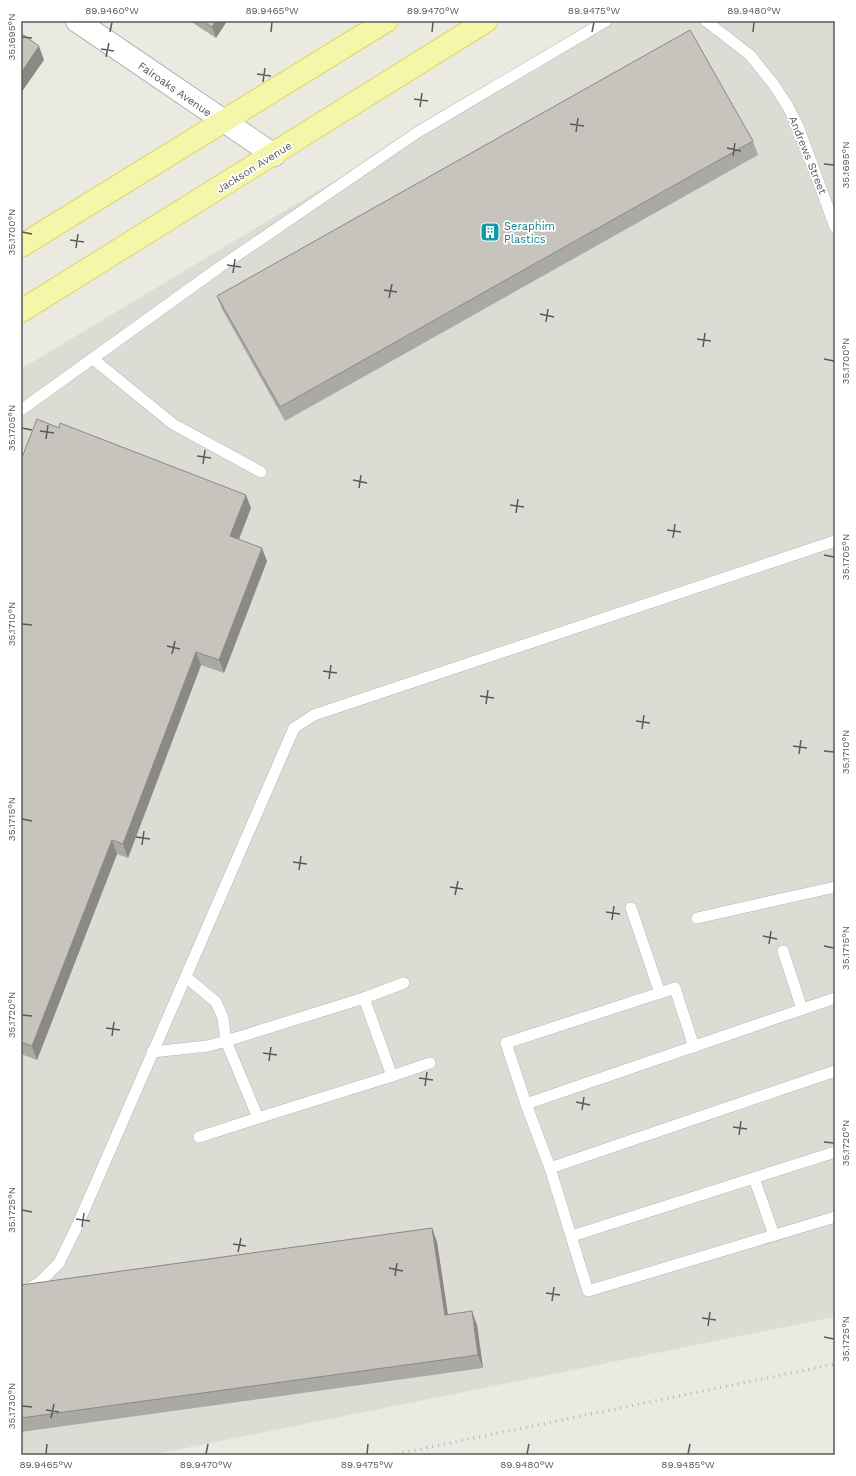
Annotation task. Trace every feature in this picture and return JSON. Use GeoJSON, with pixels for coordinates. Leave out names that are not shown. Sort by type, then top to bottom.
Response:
{"type":"FeatureCollection","features":[{"type":"Feature","properties":{"kind":"main road"},"geometry":{"type":"LineString","coordinates":[[21,246],[386,21]]}},
{"type":"Feature","properties":{"kind":"main road","name":"Jackson Avenue"},"geometry":{"type":"LineString","coordinates":[[21,311],[274,155],[486,21]]}},
{"type":"Feature","properties":{"kind":"street","name":"Fairoaks Avenue"},"geometry":{"type":"LineString","coordinates":[[77,21],[274,155]]}},
{"type":"Feature","properties":{"kind":"lane"},"geometry":{"type":"LineString","coordinates":[[21,410],[217,269],[418,132],[606,21]]}},
{"type":"Feature","properties":{"kind":"lane","name":"Andrews Street"},"geometry":{"type":"LineString","coordinates":[[706,21],[750,55],[774,85],[798,126],[831,205],[835,227]]}},
{"type":"Feature","properties":{"kind":"lane"},"geometry":{"type":"LineString","coordinates":[[92,359],[173,424],[261,472]]}},
{"type":"Feature","properties":{"kind":"lane"},"geometry":{"type":"LineString","coordinates":[[21,1293],[40,1282],[59,1263],[78,1224],[186,977],[282,751],[294,728],[314,715],[835,541]]}},
{"type":"Feature","properties":{"kind":"lane"},"geometry":{"type":"LineString","coordinates":[[697,918],[835,887]]}},
{"type":"Feature","properties":{"kind":"lane"},"geometry":{"type":"LineString","coordinates":[[630,908],[660,993]]}},
{"type":"Feature","properties":{"kind":"lane"},"geometry":{"type":"LineString","coordinates":[[782,950],[802,1009]]}},
{"type":"Feature","properties":{"kind":"lane"},"geometry":{"type":"LineString","coordinates":[[186,977],[216,1002],[223,1018],[226,1041],[258,1118]]}},
{"type":"Feature","properties":{"kind":"lane"},"geometry":{"type":"LineString","coordinates":[[152,1052],[208,1046],[364,998],[404,983]]}},
{"type":"Feature","properties":{"kind":"lane"},"geometry":{"type":"LineString","coordinates":[[694,1047],[675,988],[506,1043],[526,1104],[550,1168],[588,1290],[835,1217]]}},
{"type":"Feature","properties":{"kind":"lane"},"geometry":{"type":"LineString","coordinates":[[364,998],[392,1076]]}},
{"type":"Feature","properties":{"kind":"lane"},"geometry":{"type":"LineString","coordinates":[[526,1104],[835,998]]}},
{"type":"Feature","properties":{"kind":"lane"},"geometry":{"type":"LineString","coordinates":[[199,1137],[430,1063]]}},
{"type":"Feature","properties":{"kind":"lane"},"geometry":{"type":"LineString","coordinates":[[550,1168],[835,1071]]}},
{"type":"Feature","properties":{"kind":"lane"},"geometry":{"type":"LineString","coordinates":[[572,1236],[835,1152]]}},
{"type":"Feature","properties":{"kind":"lane"},"geometry":{"type":"LineString","coordinates":[[754,1178],[774,1235]]}},
{"type":"Feature","properties":{"kind":"shaded area"},"geometry":{"type":"Polygon","coordinates":[[[601,21],[835,21],[835,1317],[151,1455],[21,1455],[21,369],[601,21]]]}},
{"type":"Feature","properties":{"kind":"building"},"geometry":{"type":"Polygon","coordinates":[[[202,21],[216,21],[212,27],[202,21]]]}},
{"type":"Feature","properties":{"kind":"building","name":"Seraphim Plastics"},"geometry":{"type":"Polygon","coordinates":[[[690,30],[753,141],[280,407],[217,296],[690,30]]]}},
{"type":"Feature","properties":{"kind":"building"},"geometry":{"type":"Polygon","coordinates":[[[21,33],[39,46],[21,73],[21,33]]]}},
{"type":"Feature","properties":{"kind":"building"},"geometry":{"type":"Polygon","coordinates":[[[37,419],[59,428],[60,423],[246,495],[230,536],[262,548],[219,660],[196,652],[123,844],[112,840],[32,1046],[21,1042],[21,460],[37,419]]]}},
{"type":"Feature","properties":{"kind":"building"},"geometry":{"type":"Polygon","coordinates":[[[432,1228],[445,1315],[472,1311],[478,1355],[21,1418],[21,1285],[432,1228]]]}},
{"type":"Feature","properties":{"kind":"railway"},"geometry":{"type":"LineString","coordinates":[[391,1455],[835,1364]]}},
{"type":"Feature","properties":{"kind":"place","name":"Seraphim Plastics"},"geometry":{"type":"Point","coordinates":[490,232]}}]}
